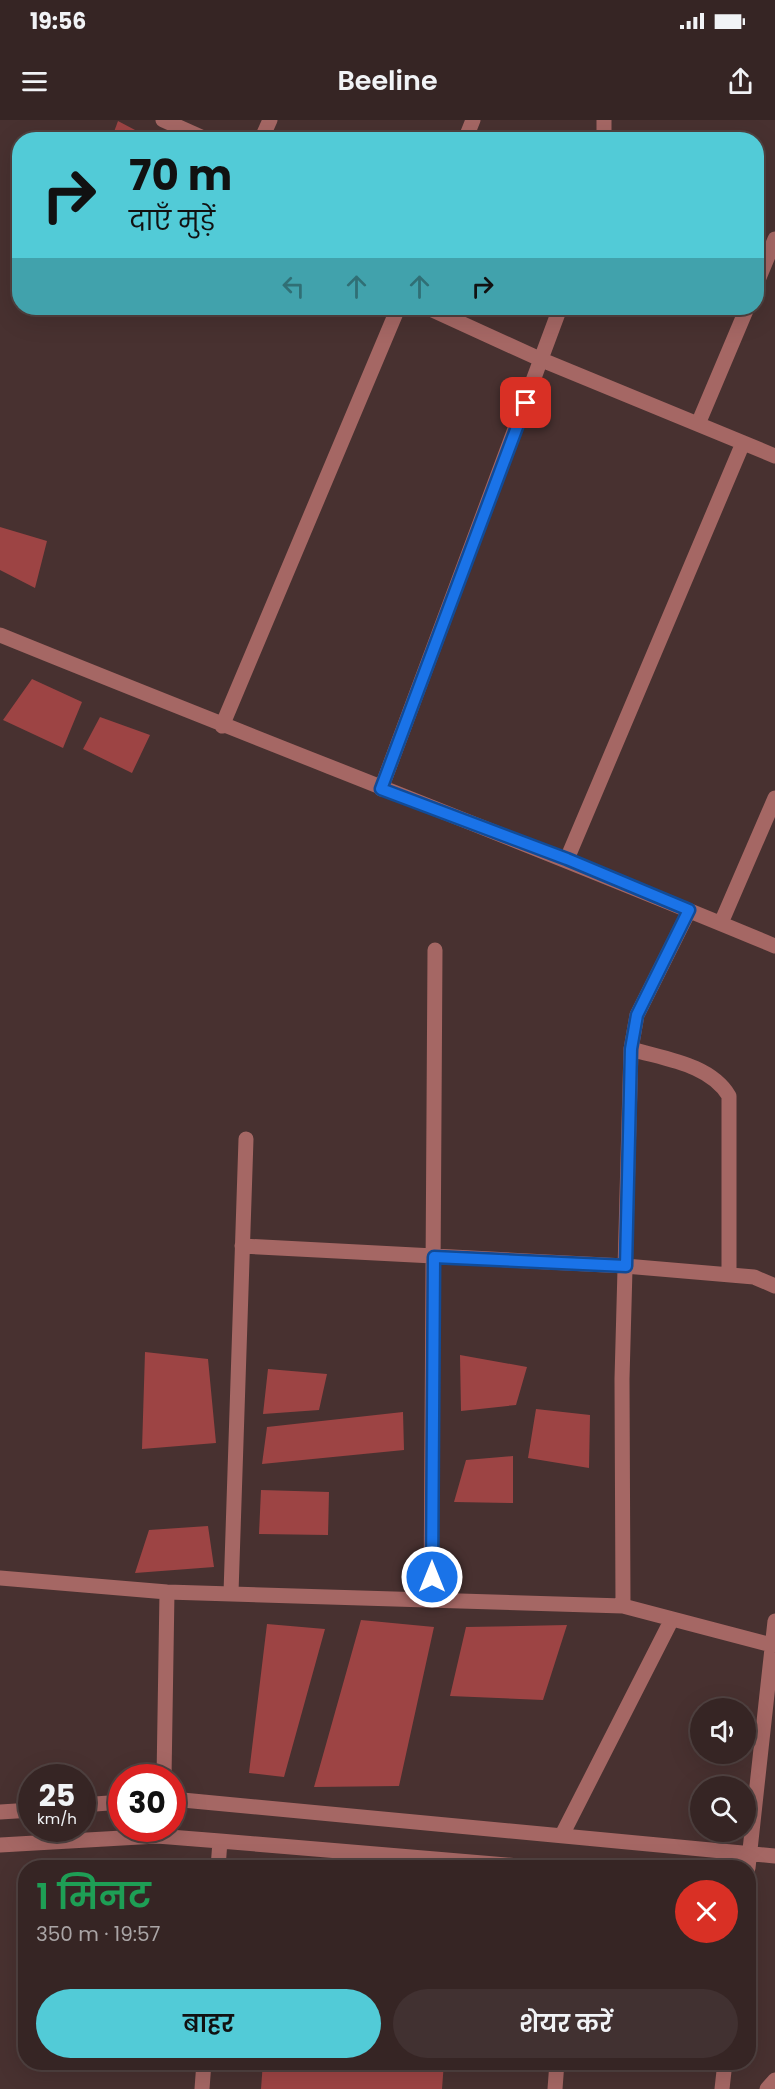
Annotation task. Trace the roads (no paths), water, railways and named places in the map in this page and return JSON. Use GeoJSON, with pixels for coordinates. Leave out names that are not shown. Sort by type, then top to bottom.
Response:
{"type":"FeatureCollection","features":[{"type":"Feature","properties":{"kind":"street"},"geometry":{"type":"LineString","coordinates":[[163,120],[190,132]]}},
{"type":"Feature","properties":{"kind":"street"},"geometry":{"type":"LineString","coordinates":[[764,266],[775,239]]}},
{"type":"Feature","properties":{"kind":"street"},"geometry":{"type":"LineString","coordinates":[[222,726],[395,315]]}},
{"type":"Feature","properties":{"kind":"street"},"geometry":{"type":"LineString","coordinates":[[443,315],[542,360],[775,456]]}},
{"type":"Feature","properties":{"kind":"street"},"geometry":{"type":"LineString","coordinates":[[381,789],[558,315]]}},
{"type":"Feature","properties":{"kind":"street"},"geometry":{"type":"LineString","coordinates":[[698,424],[744,315]]}},
{"type":"Feature","properties":{"kind":"street"},"geometry":{"type":"LineString","coordinates":[[567,859],[743,442]]}},
{"type":"Feature","properties":{"kind":"street"},"geometry":{"type":"LineString","coordinates":[[0,635],[381,789],[567,859],[775,946]]}},
{"type":"Feature","properties":{"kind":"street"},"geometry":{"type":"LineString","coordinates":[[721,923],[775,798]]}},
{"type":"Feature","properties":{"kind":"street"},"geometry":{"type":"LineString","coordinates":[[623,1606],[622,1379],[631,1049],[637,1015],[689,910]]}},
{"type":"Feature","properties":{"kind":"street"},"geometry":{"type":"LineString","coordinates":[[431,1600],[435,950]]}},
{"type":"Feature","properties":{"kind":"street"},"geometry":{"type":"LineString","coordinates":[[631,1049],[703,1072],[720,1082],[729,1096],[729,1275]]}},
{"type":"Feature","properties":{"kind":"street"},"geometry":{"type":"LineString","coordinates":[[231,1593],[246,1139]]}},
{"type":"Feature","properties":{"kind":"street"},"geometry":{"type":"LineString","coordinates":[[242,1245],[626,1266],[754,1277],[775,1286]]}},
{"type":"Feature","properties":{"kind":"street"},"geometry":{"type":"LineString","coordinates":[[0,1578],[167,1592],[623,1606],[772,1645]]}},
{"type":"Feature","properties":{"kind":"street"},"geometry":{"type":"LineString","coordinates":[[164,1764],[167,1592]]}},
{"type":"Feature","properties":{"kind":"street"},"geometry":{"type":"LineString","coordinates":[[562,1835],[672,1619]]}},
{"type":"Feature","properties":{"kind":"street"},"geometry":{"type":"LineString","coordinates":[[748,1860],[775,1621]]}},
{"type":"Feature","properties":{"kind":"street"},"geometry":{"type":"LineString","coordinates":[[186,1800],[562,1835],[741,1860]]}},
{"type":"Feature","properties":{"kind":"street"},"geometry":{"type":"LineString","coordinates":[[0,1812],[18,1811]]}},
{"type":"Feature","properties":{"kind":"street"},"geometry":{"type":"LineString","coordinates":[[0,1845],[157,1836],[447,1860]]}},
{"type":"Feature","properties":{"kind":"street"},"geometry":{"type":"LineString","coordinates":[[219,1860],[220,1841]]}},
{"type":"Feature","properties":{"kind":"street"},"geometry":{"type":"LineString","coordinates":[[753,1860],[775,1856]]}},
{"type":"Feature","properties":{"kind":"street"},"geometry":{"type":"LineString","coordinates":[[202,2089],[203,2070]]}},
{"type":"Feature","properties":{"kind":"street"},"geometry":{"type":"LineString","coordinates":[[555,2089],[556,2070]]}},
{"type":"Feature","properties":{"kind":"street"},"geometry":{"type":"LineString","coordinates":[[722,2089],[724,2070]]}},
{"type":"Feature","properties":{"kind":"street"},"geometry":{"type":"LineString","coordinates":[[767,2089],[775,2080]]}}]}
